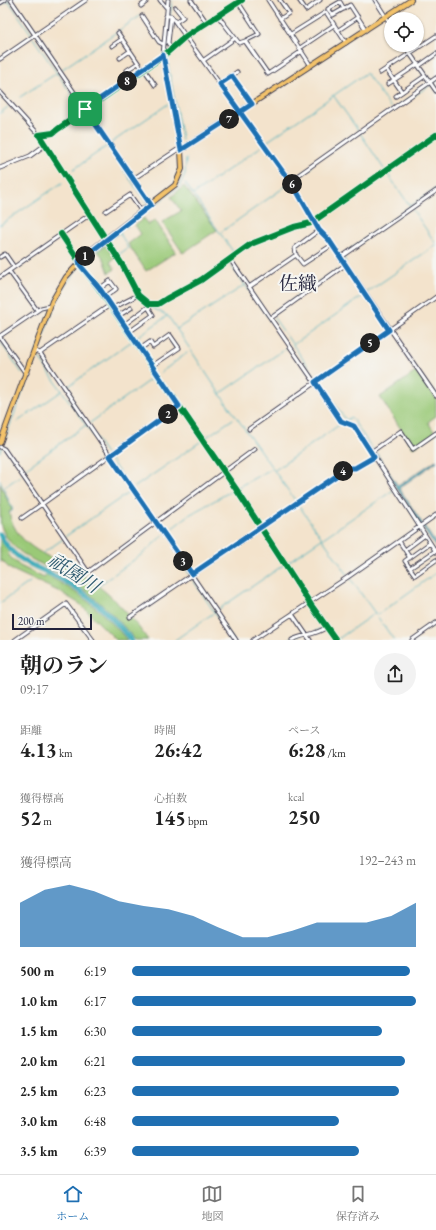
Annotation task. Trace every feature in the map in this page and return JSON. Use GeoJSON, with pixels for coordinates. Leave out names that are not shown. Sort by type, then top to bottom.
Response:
{"type":"FeatureCollection","features":[{"type":"Feature","properties":{"kind":"main road"},"geometry":{"type":"LineString","coordinates":[[393,12],[411,0]]}},
{"type":"Feature","properties":{"kind":"main road"},"geometry":{"type":"LineString","coordinates":[[0,443],[27,373],[38,352],[50,306],[60,287],[80,264],[169,191],[179,178],[182,168],[181,150],[384,18]]}},
{"type":"Feature","properties":{"kind":"street"},"geometry":{"type":"LineString","coordinates":[[0,3],[5,0]]}},
{"type":"Feature","properties":{"kind":"street"},"geometry":{"type":"LineString","coordinates":[[11,0],[84,110],[151,205]]}},
{"type":"Feature","properties":{"kind":"street"},"geometry":{"type":"LineString","coordinates":[[0,60],[86,0]]}},
{"type":"Feature","properties":{"kind":"street"},"geometry":{"type":"LineString","coordinates":[[141,6],[146,2],[145,0]]}},
{"type":"Feature","properties":{"kind":"street"},"geometry":{"type":"LineString","coordinates":[[160,0],[167,8]]}},
{"type":"Feature","properties":{"kind":"street"},"geometry":{"type":"LineString","coordinates":[[133,179],[177,150],[181,150],[163,44],[168,0]]}},
{"type":"Feature","properties":{"kind":"street"},"geometry":{"type":"LineString","coordinates":[[190,0],[207,23]]}},
{"type":"Feature","properties":{"kind":"street"},"geometry":{"type":"LineString","coordinates":[[268,0],[312,66]]}},
{"type":"Feature","properties":{"kind":"street"},"geometry":{"type":"LineString","coordinates":[[280,0],[289,13],[280,19]]}},
{"type":"Feature","properties":{"kind":"street"},"geometry":{"type":"LineString","coordinates":[[299,0],[306,10],[319,0]]}},
{"type":"Feature","properties":{"kind":"street"},"geometry":{"type":"LineString","coordinates":[[375,0],[384,14]]}},
{"type":"Feature","properties":{"kind":"street"},"geometry":{"type":"LineString","coordinates":[[39,135],[53,133],[143,70],[186,36],[240,1],[259,34],[239,43],[234,39],[218,16]]}},
{"type":"Feature","properties":{"kind":"street"},"geometry":{"type":"LineString","coordinates":[[344,9],[340,2],[328,9],[333,16],[344,9],[350,5],[366,30]]}},
{"type":"Feature","properties":{"kind":"street"},"geometry":{"type":"LineString","coordinates":[[175,6],[183,17],[176,22]]}},
{"type":"Feature","properties":{"kind":"street"},"geometry":{"type":"LineString","coordinates":[[291,34],[326,12],[346,43]]}},
{"type":"Feature","properties":{"kind":"street"},"geometry":{"type":"LineString","coordinates":[[142,16],[159,42],[163,44]]}},
{"type":"Feature","properties":{"kind":"street"},"geometry":{"type":"LineString","coordinates":[[166,16],[171,16]]}},
{"type":"Feature","properties":{"kind":"street"},"geometry":{"type":"LineString","coordinates":[[171,16],[290,181],[319,230],[332,246],[436,396]]}},
{"type":"Feature","properties":{"kind":"street"},"geometry":{"type":"LineString","coordinates":[[171,16],[168,43],[172,48]]}},
{"type":"Feature","properties":{"kind":"street"},"geometry":{"type":"LineString","coordinates":[[340,29],[358,17]]}},
{"type":"Feature","properties":{"kind":"street"},"geometry":{"type":"LineString","coordinates":[[245,41],[268,74],[334,26]]}},
{"type":"Feature","properties":{"kind":"street"},"geometry":{"type":"LineString","coordinates":[[118,33],[155,85]]}},
{"type":"Feature","properties":{"kind":"street"},"geometry":{"type":"LineString","coordinates":[[380,73],[436,36]]}},
{"type":"Feature","properties":{"kind":"street"},"geometry":{"type":"LineString","coordinates":[[112,46],[122,39]]}},
{"type":"Feature","properties":{"kind":"street"},"geometry":{"type":"LineString","coordinates":[[204,60],[234,39]]}},
{"type":"Feature","properties":{"kind":"street"},"geometry":{"type":"LineString","coordinates":[[120,58],[130,51]]}},
{"type":"Feature","properties":{"kind":"street"},"geometry":{"type":"LineString","coordinates":[[410,53],[436,91]]}},
{"type":"Feature","properties":{"kind":"street"},"geometry":{"type":"LineString","coordinates":[[388,84],[436,54]]}},
{"type":"Feature","properties":{"kind":"street"},"geometry":{"type":"LineString","coordinates":[[127,70],[138,63]]}},
{"type":"Feature","properties":{"kind":"street"},"geometry":{"type":"LineString","coordinates":[[386,69],[402,92]]}},
{"type":"Feature","properties":{"kind":"street"},"geometry":{"type":"LineString","coordinates":[[220,84],[237,72]]}},
{"type":"Feature","properties":{"kind":"street"},"geometry":{"type":"LineString","coordinates":[[232,76],[252,104]]}},
{"type":"Feature","properties":{"kind":"street"},"geometry":{"type":"LineString","coordinates":[[396,96],[425,76]]}},
{"type":"Feature","properties":{"kind":"street"},"geometry":{"type":"LineString","coordinates":[[290,181],[431,84],[436,78]]}},
{"type":"Feature","properties":{"kind":"street"},"geometry":{"type":"LineString","coordinates":[[0,92],[39,135],[106,242],[123,266],[138,295],[149,304],[158,304],[201,280],[251,244],[294,227],[314,222],[436,135]]}},
{"type":"Feature","properties":{"kind":"street"},"geometry":{"type":"LineString","coordinates":[[0,168],[30,156],[46,145]]}},
{"type":"Feature","properties":{"kind":"street"},"geometry":{"type":"LineString","coordinates":[[340,258],[436,190]]}},
{"type":"Feature","properties":{"kind":"street"},"geometry":{"type":"LineString","coordinates":[[106,211],[130,195],[142,212]]}},
{"type":"Feature","properties":{"kind":"street"},"geometry":{"type":"LineString","coordinates":[[0,277],[89,215]]}},
{"type":"Feature","properties":{"kind":"street"},"geometry":{"type":"LineString","coordinates":[[319,230],[295,248],[296,255],[303,264],[332,246]]}},
{"type":"Feature","properties":{"kind":"street"},"geometry":{"type":"LineString","coordinates":[[61,234],[80,264],[100,289],[224,471],[326,628],[336,640]]}},
{"type":"Feature","properties":{"kind":"street"},"geometry":{"type":"LineString","coordinates":[[0,258],[5,254],[14,267]]}},
{"type":"Feature","properties":{"kind":"street"},"geometry":{"type":"LineString","coordinates":[[249,287],[296,255]]}},
{"type":"Feature","properties":{"kind":"street"},"geometry":{"type":"LineString","coordinates":[[230,260],[341,421],[354,426],[395,489],[422,525],[425,535],[436,551],[410,568]]}},
{"type":"Feature","properties":{"kind":"street"},"geometry":{"type":"LineString","coordinates":[[271,318],[345,265]]}},
{"type":"Feature","properties":{"kind":"street"},"geometry":{"type":"LineString","coordinates":[[9,271],[37,310]]}},
{"type":"Feature","properties":{"kind":"street"},"geometry":{"type":"LineString","coordinates":[[100,289],[110,281],[116,289],[105,297]]}},
{"type":"Feature","properties":{"kind":"street"},"geometry":{"type":"LineString","coordinates":[[113,308],[138,295]]}},
{"type":"Feature","properties":{"kind":"street"},"geometry":{"type":"LineString","coordinates":[[249,429],[436,297]]}},
{"type":"Feature","properties":{"kind":"street"},"geometry":{"type":"LineString","coordinates":[[110,305],[38,352],[236,640]]}},
{"type":"Feature","properties":{"kind":"street"},"geometry":{"type":"LineString","coordinates":[[27,373],[24,371],[0,336],[37,310],[50,306]]}},
{"type":"Feature","properties":{"kind":"street"},"geometry":{"type":"LineString","coordinates":[[124,325],[148,307],[153,315],[129,332]]}},
{"type":"Feature","properties":{"kind":"street"},"geometry":{"type":"LineString","coordinates":[[118,316],[131,308]]}},
{"type":"Feature","properties":{"kind":"street"},"geometry":{"type":"LineString","coordinates":[[140,349],[150,342],[153,347],[170,335],[179,348],[152,366]]}},
{"type":"Feature","properties":{"kind":"street"},"geometry":{"type":"LineString","coordinates":[[22,518],[179,406]]}},
{"type":"Feature","properties":{"kind":"street"},"geometry":{"type":"LineString","coordinates":[[371,452],[401,431],[413,449],[436,433]]}},
{"type":"Feature","properties":{"kind":"street"},"geometry":{"type":"LineString","coordinates":[[0,447],[4,449],[88,572],[255,449]]}},
{"type":"Feature","properties":{"kind":"street"},"geometry":{"type":"LineString","coordinates":[[130,617],[296,502],[348,468],[355,468],[374,457]]}},
{"type":"Feature","properties":{"kind":"street"},"geometry":{"type":"LineString","coordinates":[[253,640],[436,515]]}},
{"type":"Feature","properties":{"kind":"street"},"geometry":{"type":"LineString","coordinates":[[405,550],[425,535]]}},
{"type":"Feature","properties":{"kind":"street"},"geometry":{"type":"LineString","coordinates":[[399,541],[410,558]]}},
{"type":"Feature","properties":{"kind":"street"},"geometry":{"type":"LineString","coordinates":[[430,543],[406,561],[415,575],[436,560]]}},
{"type":"Feature","properties":{"kind":"street"},"geometry":{"type":"LineString","coordinates":[[15,640],[66,604],[93,640]]}},
{"type":"Feature","properties":{"kind":"street"},"geometry":{"type":"LineString","coordinates":[[292,614],[307,637]]}},
{"type":"Feature","properties":{"kind":"street"},"geometry":{"type":"LineString","coordinates":[[412,640],[436,624]]}},
{"type":"Feature","properties":{"kind":"street"},"geometry":{"type":"LineString","coordinates":[[292,640],[297,637],[307,637],[326,628]]}},
{"type":"Feature","properties":{"kind":"green space"},"geometry":{"type":"Polygon","coordinates":[[[184,186],[217,230],[183,253],[162,222],[181,211],[171,197],[184,186]]]}},
{"type":"Feature","properties":{"kind":"green space"},"geometry":{"type":"Polygon","coordinates":[[[144,218],[148,225],[155,220],[176,252],[146,271],[128,244],[141,234],[135,225],[144,218]]]}},
{"type":"Feature","properties":{"kind":"green space"},"geometry":{"type":"Polygon","coordinates":[[[106,245],[115,258],[110,262],[115,269],[109,273],[104,259],[98,251],[106,245]]]}},
{"type":"Feature","properties":{"kind":"green space"},"geometry":{"type":"Polygon","coordinates":[[[417,371],[436,399],[436,416],[428,422],[435,433],[413,448],[380,397],[417,371]]]}},
{"type":"Feature","properties":{"kind":"green space"},"geometry":{"type":"Polygon","coordinates":[[[0,484],[12,510],[9,512],[13,525],[28,544],[49,557],[72,568],[101,588],[127,613],[148,640],[135,640],[98,601],[81,587],[22,553],[14,546],[6,537],[1,526],[0,484]]]}},
{"type":"Feature","properties":{"kind":"green space"},"geometry":{"type":"Polygon","coordinates":[[[0,538],[9,552],[7,554],[20,566],[44,578],[46,575],[80,595],[100,611],[127,640],[116,640],[80,604],[58,591],[10,569],[2,561],[0,562],[0,538]]]}},
{"type":"Feature","properties":{"kind":"water"},"geometry":{"type":"Polygon","coordinates":[[[375,451],[398,486],[436,460],[436,462],[399,488],[436,544],[436,548],[373,452],[375,451]]]}},
{"type":"Feature","properties":{"kind":"waterway"},"geometry":{"type":"LineString","coordinates":[[8,0],[32,35]]}},
{"type":"Feature","properties":{"kind":"waterway"},"geometry":{"type":"LineString","coordinates":[[0,6],[9,0]]}},
{"type":"Feature","properties":{"kind":"waterway"},"geometry":{"type":"LineString","coordinates":[[166,51],[172,0]]}},
{"type":"Feature","properties":{"kind":"waterway"},"geometry":{"type":"LineString","coordinates":[[61,70],[140,16]]}},
{"type":"Feature","properties":{"kind":"waterway"},"geometry":{"type":"LineString","coordinates":[[33,38],[147,204]]}},
{"type":"Feature","properties":{"kind":"waterway"},"geometry":{"type":"LineString","coordinates":[[166,54],[182,140]]}},
{"type":"Feature","properties":{"kind":"waterway"},"geometry":{"type":"LineString","coordinates":[[20,97],[57,73]]}},
{"type":"Feature","properties":{"kind":"waterway"},"geometry":{"type":"LineString","coordinates":[[265,143],[366,73],[391,108]]}},
{"type":"Feature","properties":{"kind":"waterway"},"geometry":{"type":"LineString","coordinates":[[387,114],[436,81]]}},
{"type":"Feature","properties":{"kind":"waterway"},"geometry":{"type":"LineString","coordinates":[[333,95],[358,130]]}},
{"type":"Feature","properties":{"kind":"waterway"},"geometry":{"type":"LineString","coordinates":[[111,143],[168,104]]}},
{"type":"Feature","properties":{"kind":"waterway"},"geometry":{"type":"LineString","coordinates":[[0,113],[8,107]]}},
{"type":"Feature","properties":{"kind":"waterway"},"geometry":{"type":"LineString","coordinates":[[360,133],[384,169]]}},
{"type":"Feature","properties":{"kind":"waterway"},"geometry":{"type":"LineString","coordinates":[[74,169],[107,146]]}},
{"type":"Feature","properties":{"kind":"waterway"},"geometry":{"type":"LineString","coordinates":[[194,194],[262,146]]}},
{"type":"Feature","properties":{"kind":"waterway"},"geometry":{"type":"LineString","coordinates":[[38,350],[58,296],[81,264],[109,240],[179,187],[185,174],[186,159]]}},
{"type":"Feature","properties":{"kind":"waterway"},"geometry":{"type":"LineString","coordinates":[[292,181],[312,167]]}},
{"type":"Feature","properties":{"kind":"waterway"},"geometry":{"type":"LineString","coordinates":[[387,173],[410,206]]}},
{"type":"Feature","properties":{"kind":"waterway"},"geometry":{"type":"LineString","coordinates":[[0,225],[62,183]]}},
{"type":"Feature","properties":{"kind":"waterway"},"geometry":{"type":"LineString","coordinates":[[185,183],[234,253]]}},
{"type":"Feature","properties":{"kind":"waterway"},"geometry":{"type":"LineString","coordinates":[[221,232],[289,184]]}},
{"type":"Feature","properties":{"kind":"waterway"},"geometry":{"type":"LineString","coordinates":[[342,255],[436,188]]}},
{"type":"Feature","properties":{"kind":"waterway"},"geometry":{"type":"LineString","coordinates":[[413,210],[436,244]]}},
{"type":"Feature","properties":{"kind":"waterway"},"geometry":{"type":"LineString","coordinates":[[120,233],[128,248],[118,255],[140,295]]}},
{"type":"Feature","properties":{"kind":"waterway"},"geometry":{"type":"LineString","coordinates":[[366,293],[436,245]]}},
{"type":"Feature","properties":{"kind":"waterway"},"geometry":{"type":"LineString","coordinates":[[343,257],[346,262]]}},
{"type":"Feature","properties":{"kind":"waterway"},"geometry":{"type":"LineString","coordinates":[[230,264],[271,321]]}},
{"type":"Feature","properties":{"kind":"waterway"},"geometry":{"type":"LineString","coordinates":[[272,314],[336,270]]}},
{"type":"Feature","properties":{"kind":"waterway"},"geometry":{"type":"LineString","coordinates":[[177,329],[245,285]]}},
{"type":"Feature","properties":{"kind":"waterway"},"geometry":{"type":"LineString","coordinates":[[294,344],[364,295]]}},
{"type":"Feature","properties":{"kind":"waterway"},"geometry":{"type":"LineString","coordinates":[[151,307],[168,316],[220,394],[348,575]]}},
{"type":"Feature","properties":{"kind":"waterway"},"geometry":{"type":"LineString","coordinates":[[136,338],[167,316]]}},
{"type":"Feature","properties":{"kind":"waterway"},"geometry":{"type":"LineString","coordinates":[[274,318],[317,379]]}},
{"type":"Feature","properties":{"kind":"waterway"},"geometry":{"type":"LineString","coordinates":[[0,341],[22,373]]}},
{"type":"Feature","properties":{"kind":"waterway"},"geometry":{"type":"LineString","coordinates":[[66,388],[132,341]]}},
{"type":"Feature","properties":{"kind":"waterway"},"geometry":{"type":"LineString","coordinates":[[220,394],[288,347]]}},
{"type":"Feature","properties":{"kind":"waterway"},"geometry":{"type":"LineString","coordinates":[[0,452],[37,353]]}},
{"type":"Feature","properties":{"kind":"waterway"},"geometry":{"type":"LineString","coordinates":[[160,373],[187,353]]}},
{"type":"Feature","properties":{"kind":"waterway"},"geometry":{"type":"LineString","coordinates":[[39,358],[133,492]]}},
{"type":"Feature","properties":{"kind":"waterway"},"geometry":{"type":"LineString","coordinates":[[90,423],[155,376]]}},
{"type":"Feature","properties":{"kind":"waterway"},"geometry":{"type":"LineString","coordinates":[[319,381],[345,419],[347,420],[351,417],[373,450]]}},
{"type":"Feature","properties":{"kind":"waterway"},"geometry":{"type":"LineString","coordinates":[[17,422],[62,391]]}},
{"type":"Feature","properties":{"kind":"waterway"},"geometry":{"type":"LineString","coordinates":[[205,438],[233,419]]}},
{"type":"Feature","properties":{"kind":"waterway"},"geometry":{"type":"LineString","coordinates":[[275,470],[342,423]]}},
{"type":"Feature","properties":{"kind":"waterway"},"geometry":{"type":"LineString","coordinates":[[22,471],[86,425]]}},
{"type":"Feature","properties":{"kind":"waterway"},"geometry":{"type":"LineString","coordinates":[[135,487],[200,442]]}},
{"type":"Feature","properties":{"kind":"waterway"},"geometry":{"type":"LineString","coordinates":[[238,487],[273,468]]}},
{"type":"Feature","properties":{"kind":"waterway"},"geometry":{"type":"LineString","coordinates":[[6,486],[20,476]]}},
{"type":"Feature","properties":{"kind":"waterway"},"geometry":{"type":"LineString","coordinates":[[0,480],[13,510],[10,513]]}},
{"type":"Feature","properties":{"kind":"waterway"},"geometry":{"type":"LineString","coordinates":[[219,609],[395,489]]}},
{"type":"Feature","properties":{"kind":"waterway"},"geometry":{"type":"LineString","coordinates":[[166,533],[189,515],[233,490]]}},
{"type":"Feature","properties":{"kind":"waterway"},"geometry":{"type":"LineString","coordinates":[[66,536],[131,491]]}},
{"type":"Feature","properties":{"kind":"waterway","name":"祇園川"},"geometry":{"type":"LineString","coordinates":[[0,534],[6,544],[20,558],[66,582],[93,601],[117,623],[131,640]]}},
{"type":"Feature","properties":{"kind":"waterway"},"geometry":{"type":"LineString","coordinates":[[98,586],[145,552],[163,535]]}},
{"type":"Feature","properties":{"kind":"waterway"},"geometry":{"type":"LineString","coordinates":[[43,553],[63,539]]}},
{"type":"Feature","properties":{"kind":"waterway"},"geometry":{"type":"LineString","coordinates":[[184,566],[190,575]]}},
{"type":"Feature","properties":{"kind":"waterway"},"geometry":{"type":"LineString","coordinates":[[377,615],[436,573]]}},
{"type":"Feature","properties":{"kind":"waterway"},"geometry":{"type":"LineString","coordinates":[[191,577],[233,640]]}},
{"type":"Feature","properties":{"kind":"waterway"},"geometry":{"type":"LineString","coordinates":[[350,578],[394,640]]}},
{"type":"Feature","properties":{"kind":"waterway"},"geometry":{"type":"LineString","coordinates":[[0,603],[30,582]]}},
{"type":"Feature","properties":{"kind":"waterway"},"geometry":{"type":"LineString","coordinates":[[175,640],[215,612]]}},
{"type":"Feature","properties":{"kind":"waterway"},"geometry":{"type":"LineString","coordinates":[[338,639],[375,613]]}},
{"type":"Feature","properties":{"kind":"waterway"},"geometry":{"type":"LineString","coordinates":[[316,631],[323,628]]}},
{"type":"Feature","properties":{"kind":"waterway"},"geometry":{"type":"LineString","coordinates":[[287,640],[296,635],[300,635]]}},
{"type":"Feature","properties":{"kind":"cycle path"},"geometry":{"type":"LineString","coordinates":[[242,0],[186,36],[162,57],[53,133],[39,135],[123,266],[138,295],[149,304],[158,304],[201,280],[251,244],[294,227],[311,223],[436,135]]}},
{"type":"Feature","properties":{"kind":"cycle path"},"geometry":{"type":"LineString","coordinates":[[61,234],[79,261],[80,265],[99,289],[236,489],[311,605],[336,640]]}},
{"type":"Feature","properties":{"kind":"district","name":"佐織"},"geometry":{"type":"Point","coordinates":[298,283]}},
{"type":"Feature","properties":{"kind":"route"},"geometry":{"type":"LineString","coordinates":[[85,109],[151,205],[90,251],[79,261],[80,265],[100,289],[179,406],[110,456],[192,574],[348,468],[355,468],[374,457],[354,426],[341,421],[315,382],[389,330],[329,240],[319,230],[296,190],[240,112],[252,104],[232,76],[220,84],[240,112],[181,150],[163,55],[161,58],[85,109]]}}]}
